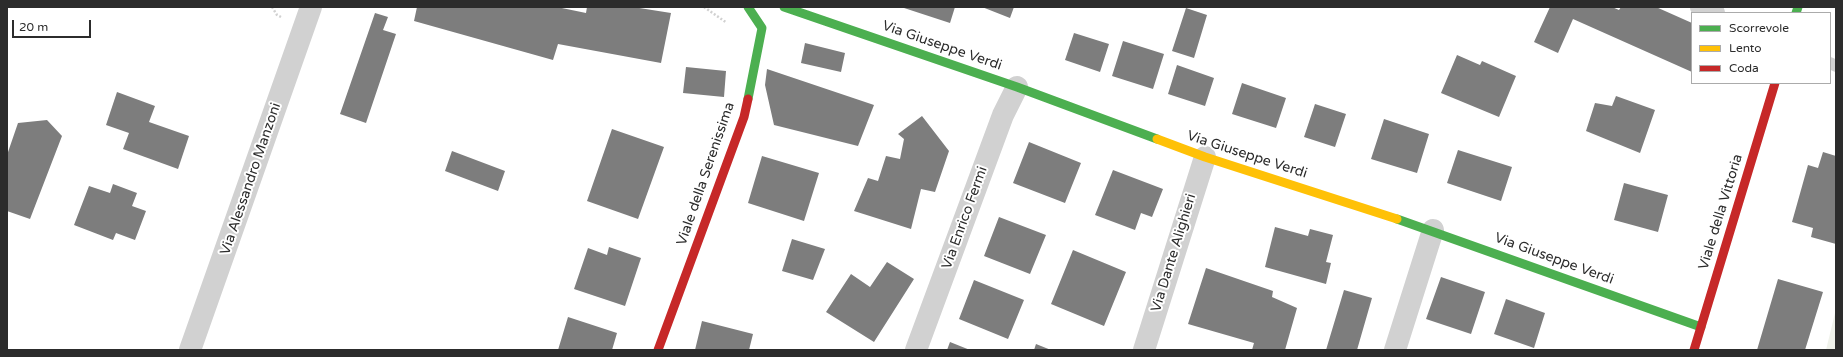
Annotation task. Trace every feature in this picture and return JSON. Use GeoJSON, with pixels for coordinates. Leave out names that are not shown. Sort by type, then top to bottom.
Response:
{"type":"FeatureCollection","features":[{"type":"Feature","properties":{"kind":"street","name":"Via Alessandro Manzoni"},"geometry":{"type":"LineString","coordinates":[[190,350],[311,7]]}},
{"type":"Feature","properties":{"kind":"street","name":"Viale della Serenissima"},"geometry":{"type":"LineString","coordinates":[[658,350],[744,117],[762,28],[748,7]]}},
{"type":"Feature","properties":{"kind":"street","name":"Via Giuseppe Verdi"},"geometry":{"type":"LineString","coordinates":[[784,7],[1017,86],[1205,157],[1433,230],[1701,327]]}},
{"type":"Feature","properties":{"kind":"street"},"geometry":{"type":"LineString","coordinates":[[1701,7],[1712,12]]}},
{"type":"Feature","properties":{"kind":"street","name":"Viale della Vittoria"},"geometry":{"type":"LineString","coordinates":[[1694,350],[1775,84]]}},
{"type":"Feature","properties":{"kind":"street","name":"Via Enrico Fermi"},"geometry":{"type":"LineString","coordinates":[[916,350],[1003,115],[1017,86]]}},
{"type":"Feature","properties":{"kind":"street","name":"Via Dante Alighieri"},"geometry":{"type":"LineString","coordinates":[[1144,350],[1205,157]]}},
{"type":"Feature","properties":{"kind":"street"},"geometry":{"type":"LineString","coordinates":[[1395,350],[1433,230]]}},
{"type":"Feature","properties":{"kind":"path"},"geometry":{"type":"LineString","coordinates":[[704,7],[710,10]]}},
{"type":"Feature","properties":{"kind":"shaded area"},"geometry":{"type":"Polygon","coordinates":[[[1836,309],[1836,350],[1826,350],[1836,309]]]}},
{"type":"Feature","properties":{"kind":"building"},"geometry":{"type":"Polygon","coordinates":[[[417,7],[557,7],[586,13],[587,7],[633,7],[671,13],[661,63],[558,44],[553,60],[414,21],[417,7]]]}},
{"type":"Feature","properties":{"kind":"building"},"geometry":{"type":"Polygon","coordinates":[[[901,7],[955,7],[950,23],[901,7]]]}},
{"type":"Feature","properties":{"kind":"building"},"geometry":{"type":"Polygon","coordinates":[[[982,7],[1014,7],[1010,18],[982,7]]]}},
{"type":"Feature","properties":{"kind":"building"},"geometry":{"type":"Polygon","coordinates":[[[1550,7],[1612,7],[1619,10],[1621,7],[1656,7],[1691,23],[1691,72],[1573,19],[1558,53],[1534,42],[1550,7]]]}},
{"type":"Feature","properties":{"kind":"building"},"geometry":{"type":"Polygon","coordinates":[[[1186,8],[1207,15],[1194,58],[1172,51],[1186,8]]]}},
{"type":"Feature","properties":{"kind":"building"},"geometry":{"type":"Polygon","coordinates":[[[375,13],[388,17],[383,30],[396,34],[366,123],[340,114],[375,13]]]}},
{"type":"Feature","properties":{"kind":"building"},"geometry":{"type":"Polygon","coordinates":[[[1074,33],[1109,44],[1100,72],[1065,60],[1074,33]]]}},
{"type":"Feature","properties":{"kind":"building"},"geometry":{"type":"Polygon","coordinates":[[[1123,41],[1164,54],[1153,89],[1112,76],[1123,41]]]}},
{"type":"Feature","properties":{"kind":"building"},"geometry":{"type":"Polygon","coordinates":[[[805,43],[845,53],[841,72],[801,63],[805,43]]]}},
{"type":"Feature","properties":{"kind":"building"},"geometry":{"type":"Polygon","coordinates":[[[1457,55],[1480,65],[1482,61],[1516,76],[1499,117],[1441,93],[1457,55]]]}},
{"type":"Feature","properties":{"kind":"building"},"geometry":{"type":"Polygon","coordinates":[[[1177,65],[1214,78],[1205,106],[1168,94],[1177,65]]]}},
{"type":"Feature","properties":{"kind":"building"},"geometry":{"type":"Polygon","coordinates":[[[686,67],[726,71],[724,97],[683,93],[686,67]]]}},
{"type":"Feature","properties":{"kind":"building"},"geometry":{"type":"Polygon","coordinates":[[[767,69],[874,105],[858,146],[774,125],[765,85],[767,69]]]}},
{"type":"Feature","properties":{"kind":"building"},"geometry":{"type":"Polygon","coordinates":[[[1242,83],[1286,98],[1276,128],[1232,114],[1242,83]]]}},
{"type":"Feature","properties":{"kind":"building"},"geometry":{"type":"Polygon","coordinates":[[[117,92],[155,106],[149,122],[189,136],[178,169],[123,149],[129,133],[106,125],[117,92]]]}},
{"type":"Feature","properties":{"kind":"building"},"geometry":{"type":"Polygon","coordinates":[[[1616,96],[1655,110],[1640,153],[1586,131],[1595,103],[1612,106],[1616,96]]]}},
{"type":"Feature","properties":{"kind":"building"},"geometry":{"type":"Polygon","coordinates":[[[1315,104],[1346,114],[1335,147],[1304,137],[1315,104]]]}},
{"type":"Feature","properties":{"kind":"building"},"geometry":{"type":"Polygon","coordinates":[[[922,116],[949,151],[935,192],[921,189],[911,229],[854,211],[868,178],[878,181],[886,156],[900,159],[904,139],[898,134],[922,116]]]}},
{"type":"Feature","properties":{"kind":"building"},"geometry":{"type":"Polygon","coordinates":[[[1384,119],[1429,134],[1417,173],[1371,159],[1384,119]]]}},
{"type":"Feature","properties":{"kind":"building"},"geometry":{"type":"Polygon","coordinates":[[[47,120],[62,136],[30,219],[7,211],[7,155],[18,123],[47,120]]]}},
{"type":"Feature","properties":{"kind":"building"},"geometry":{"type":"Polygon","coordinates":[[[612,129],[664,147],[638,219],[587,201],[612,129]]]}},
{"type":"Feature","properties":{"kind":"building"},"geometry":{"type":"Polygon","coordinates":[[[1029,142],[1081,163],[1065,203],[1013,183],[1029,142]]]}},
{"type":"Feature","properties":{"kind":"building"},"geometry":{"type":"Polygon","coordinates":[[[1458,150],[1512,167],[1501,201],[1447,183],[1458,150]]]}},
{"type":"Feature","properties":{"kind":"building"},"geometry":{"type":"Polygon","coordinates":[[[452,151],[505,171],[498,191],[445,171],[452,151]]]}},
{"type":"Feature","properties":{"kind":"building"},"geometry":{"type":"Polygon","coordinates":[[[1823,152],[1836,156],[1836,244],[1811,237],[1813,228],[1792,222],[1808,165],[1818,168],[1823,152]]]}},
{"type":"Feature","properties":{"kind":"building"},"geometry":{"type":"Polygon","coordinates":[[[762,156],[819,173],[804,221],[748,203],[762,156]]]}},
{"type":"Feature","properties":{"kind":"building"},"geometry":{"type":"Polygon","coordinates":[[[1113,170],[1163,189],[1152,217],[1141,213],[1135,230],[1095,215],[1113,170]]]}},
{"type":"Feature","properties":{"kind":"building"},"geometry":{"type":"Polygon","coordinates":[[[1624,183],[1668,195],[1658,232],[1614,220],[1624,183]]]}},
{"type":"Feature","properties":{"kind":"building"},"geometry":{"type":"Polygon","coordinates":[[[113,184],[137,193],[132,206],[146,211],[135,240],[116,233],[113,240],[74,225],[89,186],[110,193],[113,184]]]}},
{"type":"Feature","properties":{"kind":"building"},"geometry":{"type":"Polygon","coordinates":[[[999,217],[1046,235],[1030,274],[984,256],[999,217]]]}},
{"type":"Feature","properties":{"kind":"building"},"geometry":{"type":"Polygon","coordinates":[[[1275,227],[1308,236],[1310,229],[1333,235],[1326,262],[1331,263],[1326,284],[1265,267],[1275,227]]]}},
{"type":"Feature","properties":{"kind":"building"},"geometry":{"type":"Polygon","coordinates":[[[792,239],[825,249],[813,280],[782,271],[792,239]]]}},
{"type":"Feature","properties":{"kind":"building"},"geometry":{"type":"Polygon","coordinates":[[[609,247],[641,258],[625,306],[574,289],[588,248],[607,255],[609,247]]]}},
{"type":"Feature","properties":{"kind":"building"},"geometry":{"type":"Polygon","coordinates":[[[1073,250],[1126,272],[1104,326],[1051,304],[1073,250]]]}},
{"type":"Feature","properties":{"kind":"building"},"geometry":{"type":"Polygon","coordinates":[[[887,262],[914,279],[874,342],[826,312],[851,274],[870,287],[887,262]]]}},
{"type":"Feature","properties":{"kind":"building"},"geometry":{"type":"Polygon","coordinates":[[[1206,268],[1273,291],[1272,297],[1297,308],[1285,350],[1252,350],[1254,343],[1188,324],[1206,268]]]}},
{"type":"Feature","properties":{"kind":"building"},"geometry":{"type":"Polygon","coordinates":[[[1441,277],[1485,292],[1471,334],[1426,319],[1441,277]]]}},
{"type":"Feature","properties":{"kind":"building"},"geometry":{"type":"Polygon","coordinates":[[[1778,279],[1823,292],[1805,350],[1757,350],[1778,279]]]}},
{"type":"Feature","properties":{"kind":"building"},"geometry":{"type":"Polygon","coordinates":[[[974,280],[1024,300],[1008,339],[959,319],[974,280]]]}},
{"type":"Feature","properties":{"kind":"building"},"geometry":{"type":"Polygon","coordinates":[[[1344,290],[1372,298],[1357,350],[1326,350],[1344,290]]]}},
{"type":"Feature","properties":{"kind":"building"},"geometry":{"type":"Polygon","coordinates":[[[1506,299],[1545,313],[1534,348],[1494,334],[1506,299]]]}},
{"type":"Feature","properties":{"kind":"building"},"geometry":{"type":"Polygon","coordinates":[[[568,317],[617,333],[612,350],[558,350],[568,317]]]}},
{"type":"Feature","properties":{"kind":"building"},"geometry":{"type":"Polygon","coordinates":[[[702,321],[753,334],[749,350],[695,350],[702,321]]]}},
{"type":"Feature","properties":{"kind":"building"},"geometry":{"type":"Polygon","coordinates":[[[950,342],[970,350],[947,350],[950,342]]]}},
{"type":"Feature","properties":{"kind":"building"},"geometry":{"type":"Polygon","coordinates":[[[1036,344],[1051,350],[1034,350],[1036,344]]]}},
{"type":"Feature","properties":{"kind":"traffic: fast"},"geometry":{"type":"LineString","coordinates":[[748,7],[762,28],[748,99]]}},
{"type":"Feature","properties":{"kind":"traffic: fast"},"geometry":{"type":"LineString","coordinates":[[784,7],[1017,87],[1157,139]]}},
{"type":"Feature","properties":{"kind":"traffic: fast"},"geometry":{"type":"LineString","coordinates":[[1796,12],[1798,7]]}},
{"type":"Feature","properties":{"kind":"traffic: fast"},"geometry":{"type":"LineString","coordinates":[[1397,219],[1701,327]]}},
{"type":"Feature","properties":{"kind":"traffic: slow"},"geometry":{"type":"LineString","coordinates":[[1157,139],[1205,157],[1397,219]]}},
{"type":"Feature","properties":{"kind":"traffic: jam"},"geometry":{"type":"LineString","coordinates":[[1694,350],[1775,84]]}},
{"type":"Feature","properties":{"kind":"traffic: jam"},"geometry":{"type":"LineString","coordinates":[[658,350],[744,117],[748,99]]}}]}
